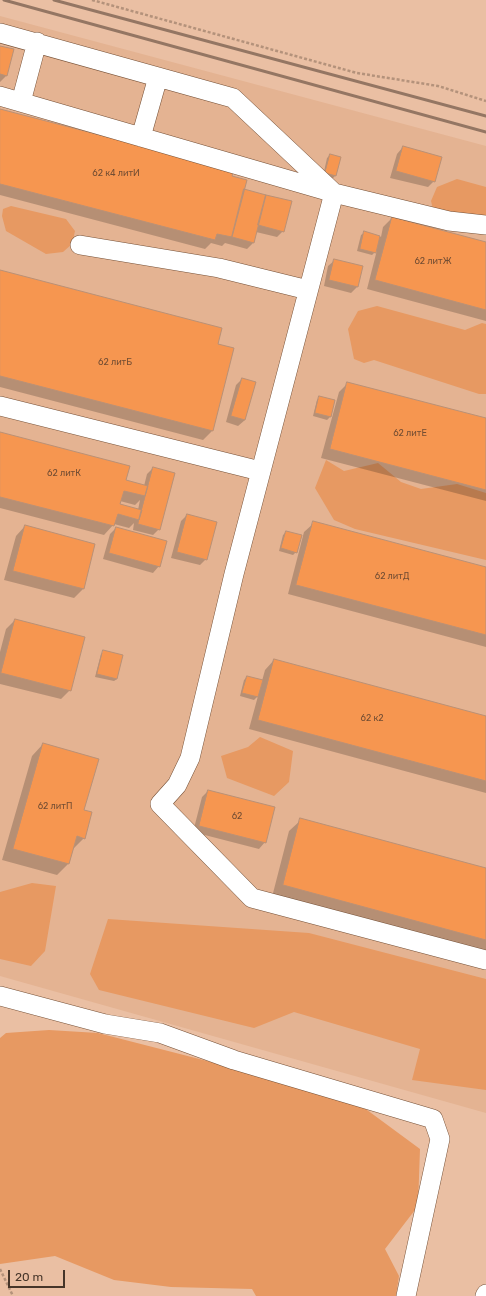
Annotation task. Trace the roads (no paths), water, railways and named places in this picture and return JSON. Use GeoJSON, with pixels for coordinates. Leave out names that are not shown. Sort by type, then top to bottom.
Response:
{"type":"FeatureCollection","features":[{"type":"Feature","properties":{"kind":"lane"},"geometry":{"type":"LineString","coordinates":[[0,33],[37,42],[233,98],[334,193]]}},
{"type":"Feature","properties":{"kind":"lane"},"geometry":{"type":"LineString","coordinates":[[21,102],[37,42]]}},
{"type":"Feature","properties":{"kind":"lane"},"geometry":{"type":"LineString","coordinates":[[141,137],[158,77]]}},
{"type":"Feature","properties":{"kind":"lane"},"geometry":{"type":"LineString","coordinates":[[0,96],[334,193],[449,221],[486,225]]}},
{"type":"Feature","properties":{"kind":"lane"},"geometry":{"type":"LineString","coordinates":[[334,193],[260,471],[190,758],[177,785],[160,804],[252,898],[486,960]]}},
{"type":"Feature","properties":{"kind":"lane"},"geometry":{"type":"LineString","coordinates":[[80,245],[219,268],[308,290]]}},
{"type":"Feature","properties":{"kind":"lane"},"geometry":{"type":"LineString","coordinates":[[0,406],[260,471]]}},
{"type":"Feature","properties":{"kind":"lane"},"geometry":{"type":"LineString","coordinates":[[0,996],[105,1024],[160,1033],[234,1060],[433,1119],[440,1139],[406,1296]]}},
{"type":"Feature","properties":{"kind":"railway"},"geometry":{"type":"LineString","coordinates":[[4,0],[486,132]]}},
{"type":"Feature","properties":{"kind":"railway"},"geometry":{"type":"LineString","coordinates":[[54,0],[486,116]]}}]}
